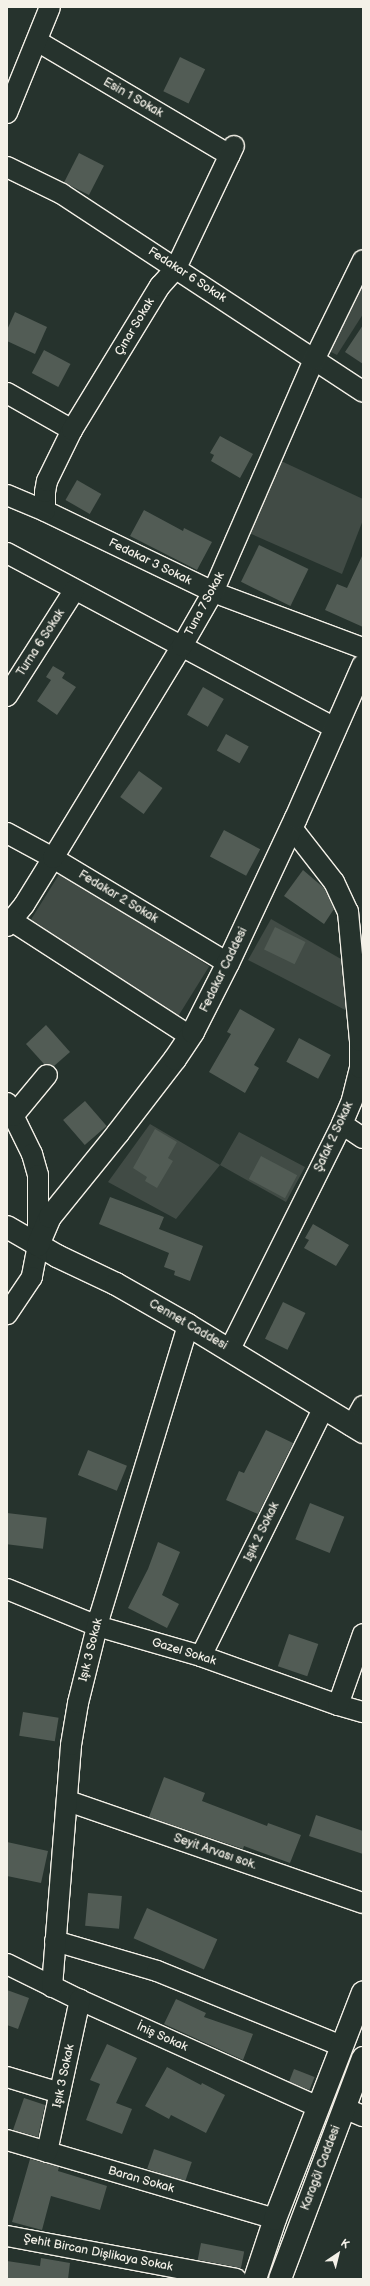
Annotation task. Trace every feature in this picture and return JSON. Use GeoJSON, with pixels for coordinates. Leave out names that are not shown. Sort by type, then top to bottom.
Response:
{"type":"FeatureCollection","features":[{"type":"Feature","properties":{"kind":"street"},"geometry":{"type":"LineString","coordinates":[[7,113],[50,7]]}},
{"type":"Feature","properties":{"kind":"street","name":"Esin 1 Sokak"},"geometry":{"type":"LineString","coordinates":[[37,41],[232,150]]}},
{"type":"Feature","properties":{"kind":"street","name":"Çınar Sokak"},"geometry":{"type":"LineString","coordinates":[[45,511],[45,492],[47,481],[72,430],[160,286],[176,268],[232,150]]}},
{"type":"Feature","properties":{"kind":"street","name":"Fedakar 6 Sokak"},"geometry":{"type":"LineString","coordinates":[[7,167],[62,194],[363,392]]}},
{"type":"Feature","properties":{"kind":"street","name":"Tuna 7 Sokak"},"geometry":{"type":"LineString","coordinates":[[10,923],[53,858],[182,646],[213,592],[314,360],[363,260]]}},
{"type":"Feature","properties":{"kind":"street"},"geometry":{"type":"LineString","coordinates":[[7,394],[72,430]]}},
{"type":"Feature","properties":{"kind":"street","name":"Fedakar 3 Sokak"},"geometry":{"type":"LineString","coordinates":[[7,495],[45,511],[213,592],[363,648]]}},
{"type":"Feature","properties":{"kind":"street"},"geometry":{"type":"LineString","coordinates":[[7,554],[74,591],[182,646],[336,729]]}},
{"type":"Feature","properties":{"kind":"street","name":"Turna 6 Sokak"},"geometry":{"type":"LineString","coordinates":[[7,696],[74,591]]}},
{"type":"Feature","properties":{"kind":"street","name":"Fedakar Caddesi"},"geometry":{"type":"LineString","coordinates":[[38,1245],[50,1217],[118,1133],[175,1059],[190,1036],[228,963],[292,828],[363,666]]}},
{"type":"Feature","properties":{"kind":"street","name":"Şafak 2 Sokak"},"geometry":{"type":"LineString","coordinates":[[230,1349],[342,1124],[354,1093],[360,1068],[360,1041],[348,912],[334,882],[292,828]]}},
{"type":"Feature","properties":{"kind":"street","name":"Fedakar 2 Sokak"},"geometry":{"type":"LineString","coordinates":[[7,833],[53,858],[228,963]]}},
{"type":"Feature","properties":{"kind":"street"},"geometry":{"type":"LineString","coordinates":[[10,923],[190,1036]]}},
{"type":"Feature","properties":{"kind":"street"},"geometry":{"type":"LineString","coordinates":[[7,1314],[32,1277],[38,1245],[38,1175],[32,1154],[10,1110],[47,1075]]}},
{"type":"Feature","properties":{"kind":"street"},"geometry":{"type":"LineString","coordinates":[[342,1124],[363,1138]]}},
{"type":"Feature","properties":{"kind":"street","name":"Cennet Caddesi"},"geometry":{"type":"LineString","coordinates":[[7,1227],[57,1256],[116,1284],[230,1349],[357,1429]]}},
{"type":"Feature","properties":{"kind":"street","name":"Işık 3 Sokak"},"geometry":{"type":"LineString","coordinates":[[52,1987],[68,1801],[71,1745],[78,1703],[97,1626],[188,1325]]}},
{"type":"Feature","properties":{"kind":"street"},"geometry":{"type":"LineString","coordinates":[[357,1429],[363,1406]]}},
{"type":"Feature","properties":{"kind":"street","name":"Işık 2 Sokak"},"geometry":{"type":"LineString","coordinates":[[201,1656],[324,1409]]}},
{"type":"Feature","properties":{"kind":"street","name":"Gazel Sokak"},"geometry":{"type":"LineString","coordinates":[[7,1589],[97,1626],[201,1656],[338,1705],[363,1712]]}},
{"type":"Feature","properties":{"kind":"street"},"geometry":{"type":"LineString","coordinates":[[338,1705],[363,1634]]}},
{"type":"Feature","properties":{"kind":"street","name":"Seyit Arvası sok."},"geometry":{"type":"LineString","coordinates":[[68,1801],[363,1903]]}},
{"type":"Feature","properties":{"kind":"street"},"geometry":{"type":"LineString","coordinates":[[55,1941],[156,1971],[342,2046]]}},
{"type":"Feature","properties":{"kind":"street","name":"İniş Sokak"},"geometry":{"type":"LineString","coordinates":[[7,1964],[80,2000],[318,2107]]}},
{"type":"Feature","properties":{"kind":"street"},"geometry":{"type":"LineString","coordinates":[[255,2279],[275,2219],[363,1992]]}},
{"type":"Feature","properties":{"kind":"street","name":"Işık 3 Sokak"},"geometry":{"type":"LineString","coordinates":[[47,2152],[80,2000]]}},
{"type":"Feature","properties":{"kind":"street","name":"Karagöl Caddesi"},"geometry":{"type":"LineString","coordinates":[[280,2279],[353,2112],[363,2058]]}},
{"type":"Feature","properties":{"kind":"street"},"geometry":{"type":"LineString","coordinates":[[7,2077],[60,2093]]}},
{"type":"Feature","properties":{"kind":"street","name":"Baran Sokak"},"geometry":{"type":"LineString","coordinates":[[7,2140],[275,2219]]}},
{"type":"Feature","properties":{"kind":"street","name":"Şehit Bircan Dişlikaya Sokak"},"geometry":{"type":"LineString","coordinates":[[7,2236],[236,2279]]}},
{"type":"Feature","properties":{"kind":"shaded area"},"geometry":{"type":"Polygon","coordinates":[[[363,279],[363,314],[337,355],[327,350],[363,279]]]}},
{"type":"Feature","properties":{"kind":"shaded area"},"geometry":{"type":"Polygon","coordinates":[[[281,461],[363,499],[363,520],[342,574],[249,533],[281,461]]]}},
{"type":"Feature","properties":{"kind":"shaded area"},"geometry":{"type":"Polygon","coordinates":[[[60,873],[209,966],[177,1017],[28,924],[60,873]]]}},
{"type":"Feature","properties":{"kind":"shaded area"},"geometry":{"type":"Polygon","coordinates":[[[271,919],[348,963],[351,1013],[248,960],[271,919]]]}},
{"type":"Feature","properties":{"kind":"shaded area"},"geometry":{"type":"Polygon","coordinates":[[[150,1124],[220,1165],[176,1219],[108,1182],[150,1124]]]}},
{"type":"Feature","properties":{"kind":"shaded area"},"geometry":{"type":"Polygon","coordinates":[[[239,1132],[305,1167],[286,1202],[220,1165],[239,1132]]]}},
{"type":"Feature","properties":{"kind":"building"},"geometry":{"type":"Polygon","coordinates":[[[180,57],[205,69],[189,103],[163,91],[180,57]]]}},
{"type":"Feature","properties":{"kind":"building"},"geometry":{"type":"Polygon","coordinates":[[[79,153],[104,166],[89,195],[64,182],[79,153]]]}},
{"type":"Feature","properties":{"kind":"building"},"geometry":{"type":"Polygon","coordinates":[[[15,312],[47,327],[35,354],[7,341],[7,330],[15,312]]]}},
{"type":"Feature","properties":{"kind":"building"},"geometry":{"type":"Polygon","coordinates":[[[363,325],[363,364],[345,352],[363,325]]]}},
{"type":"Feature","properties":{"kind":"building"},"geometry":{"type":"Polygon","coordinates":[[[44,350],[70,364],[58,387],[32,373],[44,350]]]}},
{"type":"Feature","properties":{"kind":"building"},"geometry":{"type":"Polygon","coordinates":[[[220,436],[253,454],[240,478],[211,461],[214,455],[210,453],[220,436]]]}},
{"type":"Feature","properties":{"kind":"building"},"geometry":{"type":"Polygon","coordinates":[[[77,480],[101,494],[90,514],[66,500],[77,480]]]}},
{"type":"Feature","properties":{"kind":"building"},"geometry":{"type":"Polygon","coordinates":[[[144,510],[183,531],[184,528],[212,542],[197,570],[130,536],[144,510]]]}},
{"type":"Feature","properties":{"kind":"building"},"geometry":{"type":"Polygon","coordinates":[[[259,545],[308,569],[290,606],[241,582],[259,545]]]}},
{"type":"Feature","properties":{"kind":"building"},"geometry":{"type":"Polygon","coordinates":[[[363,554],[363,627],[325,610],[337,584],[347,588],[363,554]]]}},
{"type":"Feature","properties":{"kind":"building"},"geometry":{"type":"Polygon","coordinates":[[[53,666],[65,673],[62,678],[76,687],[57,715],[37,701],[51,680],[46,677],[53,666]]]}},
{"type":"Feature","properties":{"kind":"building"},"geometry":{"type":"Polygon","coordinates":[[[203,687],[224,699],[208,727],[187,715],[203,687]]]}},
{"type":"Feature","properties":{"kind":"building"},"geometry":{"type":"Polygon","coordinates":[[[226,734],[249,747],[240,763],[217,751],[226,734]]]}},
{"type":"Feature","properties":{"kind":"building"},"geometry":{"type":"Polygon","coordinates":[[[139,771],[162,788],[144,814],[120,797],[139,771]]]}},
{"type":"Feature","properties":{"kind":"building"},"geometry":{"type":"Polygon","coordinates":[[[224,830],[260,849],[246,876],[210,856],[224,830]]]}},
{"type":"Feature","properties":{"kind":"building"},"geometry":{"type":"Polygon","coordinates":[[[303,870],[324,888],[334,909],[324,924],[284,896],[303,870]]]}},
{"type":"Feature","properties":{"kind":"building"},"geometry":{"type":"Polygon","coordinates":[[[275,927],[306,942],[295,964],[264,949],[275,927]]]}},
{"type":"Feature","properties":{"kind":"building"},"geometry":{"type":"Polygon","coordinates":[[[240,1009],[275,1029],[254,1065],[259,1068],[245,1093],[209,1072],[231,1034],[227,1032],[240,1009]]]}},
{"type":"Feature","properties":{"kind":"building"},"geometry":{"type":"Polygon","coordinates":[[[46,1025],[70,1052],[54,1066],[44,1064],[26,1044],[46,1025]]]}},
{"type":"Feature","properties":{"kind":"building"},"geometry":{"type":"Polygon","coordinates":[[[299,1038],[331,1055],[318,1079],[286,1062],[299,1038]]]}},
{"type":"Feature","properties":{"kind":"building"},"geometry":{"type":"Polygon","coordinates":[[[85,1101],[107,1126],[85,1145],[63,1120],[85,1101]]]}},
{"type":"Feature","properties":{"kind":"building"},"geometry":{"type":"Polygon","coordinates":[[[155,1129],[177,1142],[168,1158],[173,1161],[157,1188],[145,1181],[147,1177],[133,1168],[155,1129]]]}},
{"type":"Feature","properties":{"kind":"building"},"geometry":{"type":"Polygon","coordinates":[[[261,1156],[297,1175],[285,1198],[249,1179],[261,1156]]]}},
{"type":"Feature","properties":{"kind":"building"},"geometry":{"type":"Polygon","coordinates":[[[110,1197],[164,1217],[159,1229],[203,1246],[190,1281],[174,1275],[175,1271],[164,1267],[169,1253],[99,1224],[110,1197]]]}},
{"type":"Feature","properties":{"kind":"building"},"geometry":{"type":"Polygon","coordinates":[[[313,1224],[349,1245],[336,1266],[304,1248],[309,1240],[305,1238],[313,1224]]]}},
{"type":"Feature","properties":{"kind":"building"},"geometry":{"type":"Polygon","coordinates":[[[283,1302],[305,1313],[287,1350],[265,1339],[283,1302]]]}},
{"type":"Feature","properties":{"kind":"building"},"geometry":{"type":"Polygon","coordinates":[[[266,1430],[293,1443],[258,1514],[226,1500],[239,1471],[244,1473],[266,1430]]]}},
{"type":"Feature","properties":{"kind":"building"},"geometry":{"type":"Polygon","coordinates":[[[88,1450],[127,1466],[117,1491],[78,1475],[88,1450]]]}},
{"type":"Feature","properties":{"kind":"building"},"geometry":{"type":"Polygon","coordinates":[[[310,1503],[344,1517],[330,1553],[295,1539],[310,1503]]]}},
{"type":"Feature","properties":{"kind":"building"},"geometry":{"type":"Polygon","coordinates":[[[7,1513],[47,1518],[43,1549],[7,1544],[7,1513]]]}},
{"type":"Feature","properties":{"kind":"building"},"geometry":{"type":"Polygon","coordinates":[[[158,1542],[180,1552],[162,1595],[179,1604],[167,1628],[128,1608],[148,1569],[158,1542]]]}},
{"type":"Feature","properties":{"kind":"building"},"geometry":{"type":"Polygon","coordinates":[[[289,1634],[318,1644],[307,1676],[278,1666],[289,1634]]]}},
{"type":"Feature","properties":{"kind":"building"},"geometry":{"type":"Polygon","coordinates":[[[23,1712],[59,1718],[55,1741],[19,1736],[23,1712]]]}},
{"type":"Feature","properties":{"kind":"building"},"geometry":{"type":"Polygon","coordinates":[[[164,1777],[205,1793],[202,1801],[267,1826],[268,1823],[301,1835],[290,1863],[244,1846],[243,1849],[149,1817],[164,1777]]]}},
{"type":"Feature","properties":{"kind":"building"},"geometry":{"type":"Polygon","coordinates":[[[316,1815],[363,1831],[363,1854],[309,1836],[316,1815]]]}},
{"type":"Feature","properties":{"kind":"building"},"geometry":{"type":"Polygon","coordinates":[[[7,1842],[48,1851],[41,1883],[7,1876],[7,1842]]]}},
{"type":"Feature","properties":{"kind":"building"},"geometry":{"type":"Polygon","coordinates":[[[88,1893],[122,1896],[119,1929],[85,1926],[88,1893]]]}},
{"type":"Feature","properties":{"kind":"building"},"geometry":{"type":"Polygon","coordinates":[[[147,1908],[217,1939],[204,1969],[134,1938],[147,1908]]]}},
{"type":"Feature","properties":{"kind":"building"},"geometry":{"type":"Polygon","coordinates":[[[7,1990],[29,1998],[18,2029],[7,2025],[7,1990]]]}},
{"type":"Feature","properties":{"kind":"building"},"geometry":{"type":"Polygon","coordinates":[[[176,1999],[206,2013],[204,2017],[253,2034],[243,2060],[164,2024],[176,1999]]]}},
{"type":"Feature","properties":{"kind":"building"},"geometry":{"type":"Polygon","coordinates":[[[107,2044],[137,2058],[116,2103],[132,2109],[122,2134],[86,2120],[100,2084],[90,2080],[107,2044]]]}},
{"type":"Feature","properties":{"kind":"building"},"geometry":{"type":"Polygon","coordinates":[[[167,2067],[201,2085],[202,2083],[225,2095],[206,2133],[171,2115],[169,2119],[145,2106],[167,2067]]]}},
{"type":"Feature","properties":{"kind":"building"},"geometry":{"type":"Polygon","coordinates":[[[294,2069],[315,2077],[310,2090],[289,2082],[294,2069]]]}},
{"type":"Feature","properties":{"kind":"building"},"geometry":{"type":"Polygon","coordinates":[[[24,2098],[45,2105],[38,2137],[13,2130],[24,2098]]]}},
{"type":"Feature","properties":{"kind":"building"},"geometry":{"type":"Polygon","coordinates":[[[154,2149],[192,2162],[185,2182],[147,2169],[154,2149]]]}},
{"type":"Feature","properties":{"kind":"building"},"geometry":{"type":"Polygon","coordinates":[[[30,2159],[59,2167],[58,2171],[107,2186],[100,2210],[51,2196],[42,2230],[12,2222],[30,2159]]]}},
{"type":"Feature","properties":{"kind":"building"},"geometry":{"type":"Polygon","coordinates":[[[201,2243],[244,2251],[241,2268],[198,2260],[201,2243]]]}},
{"type":"Feature","properties":{"kind":"building"},"geometry":{"type":"Polygon","coordinates":[[[41,2258],[70,2263],[68,2279],[7,2279],[7,2261],[40,2266],[41,2258]]]}}]}
